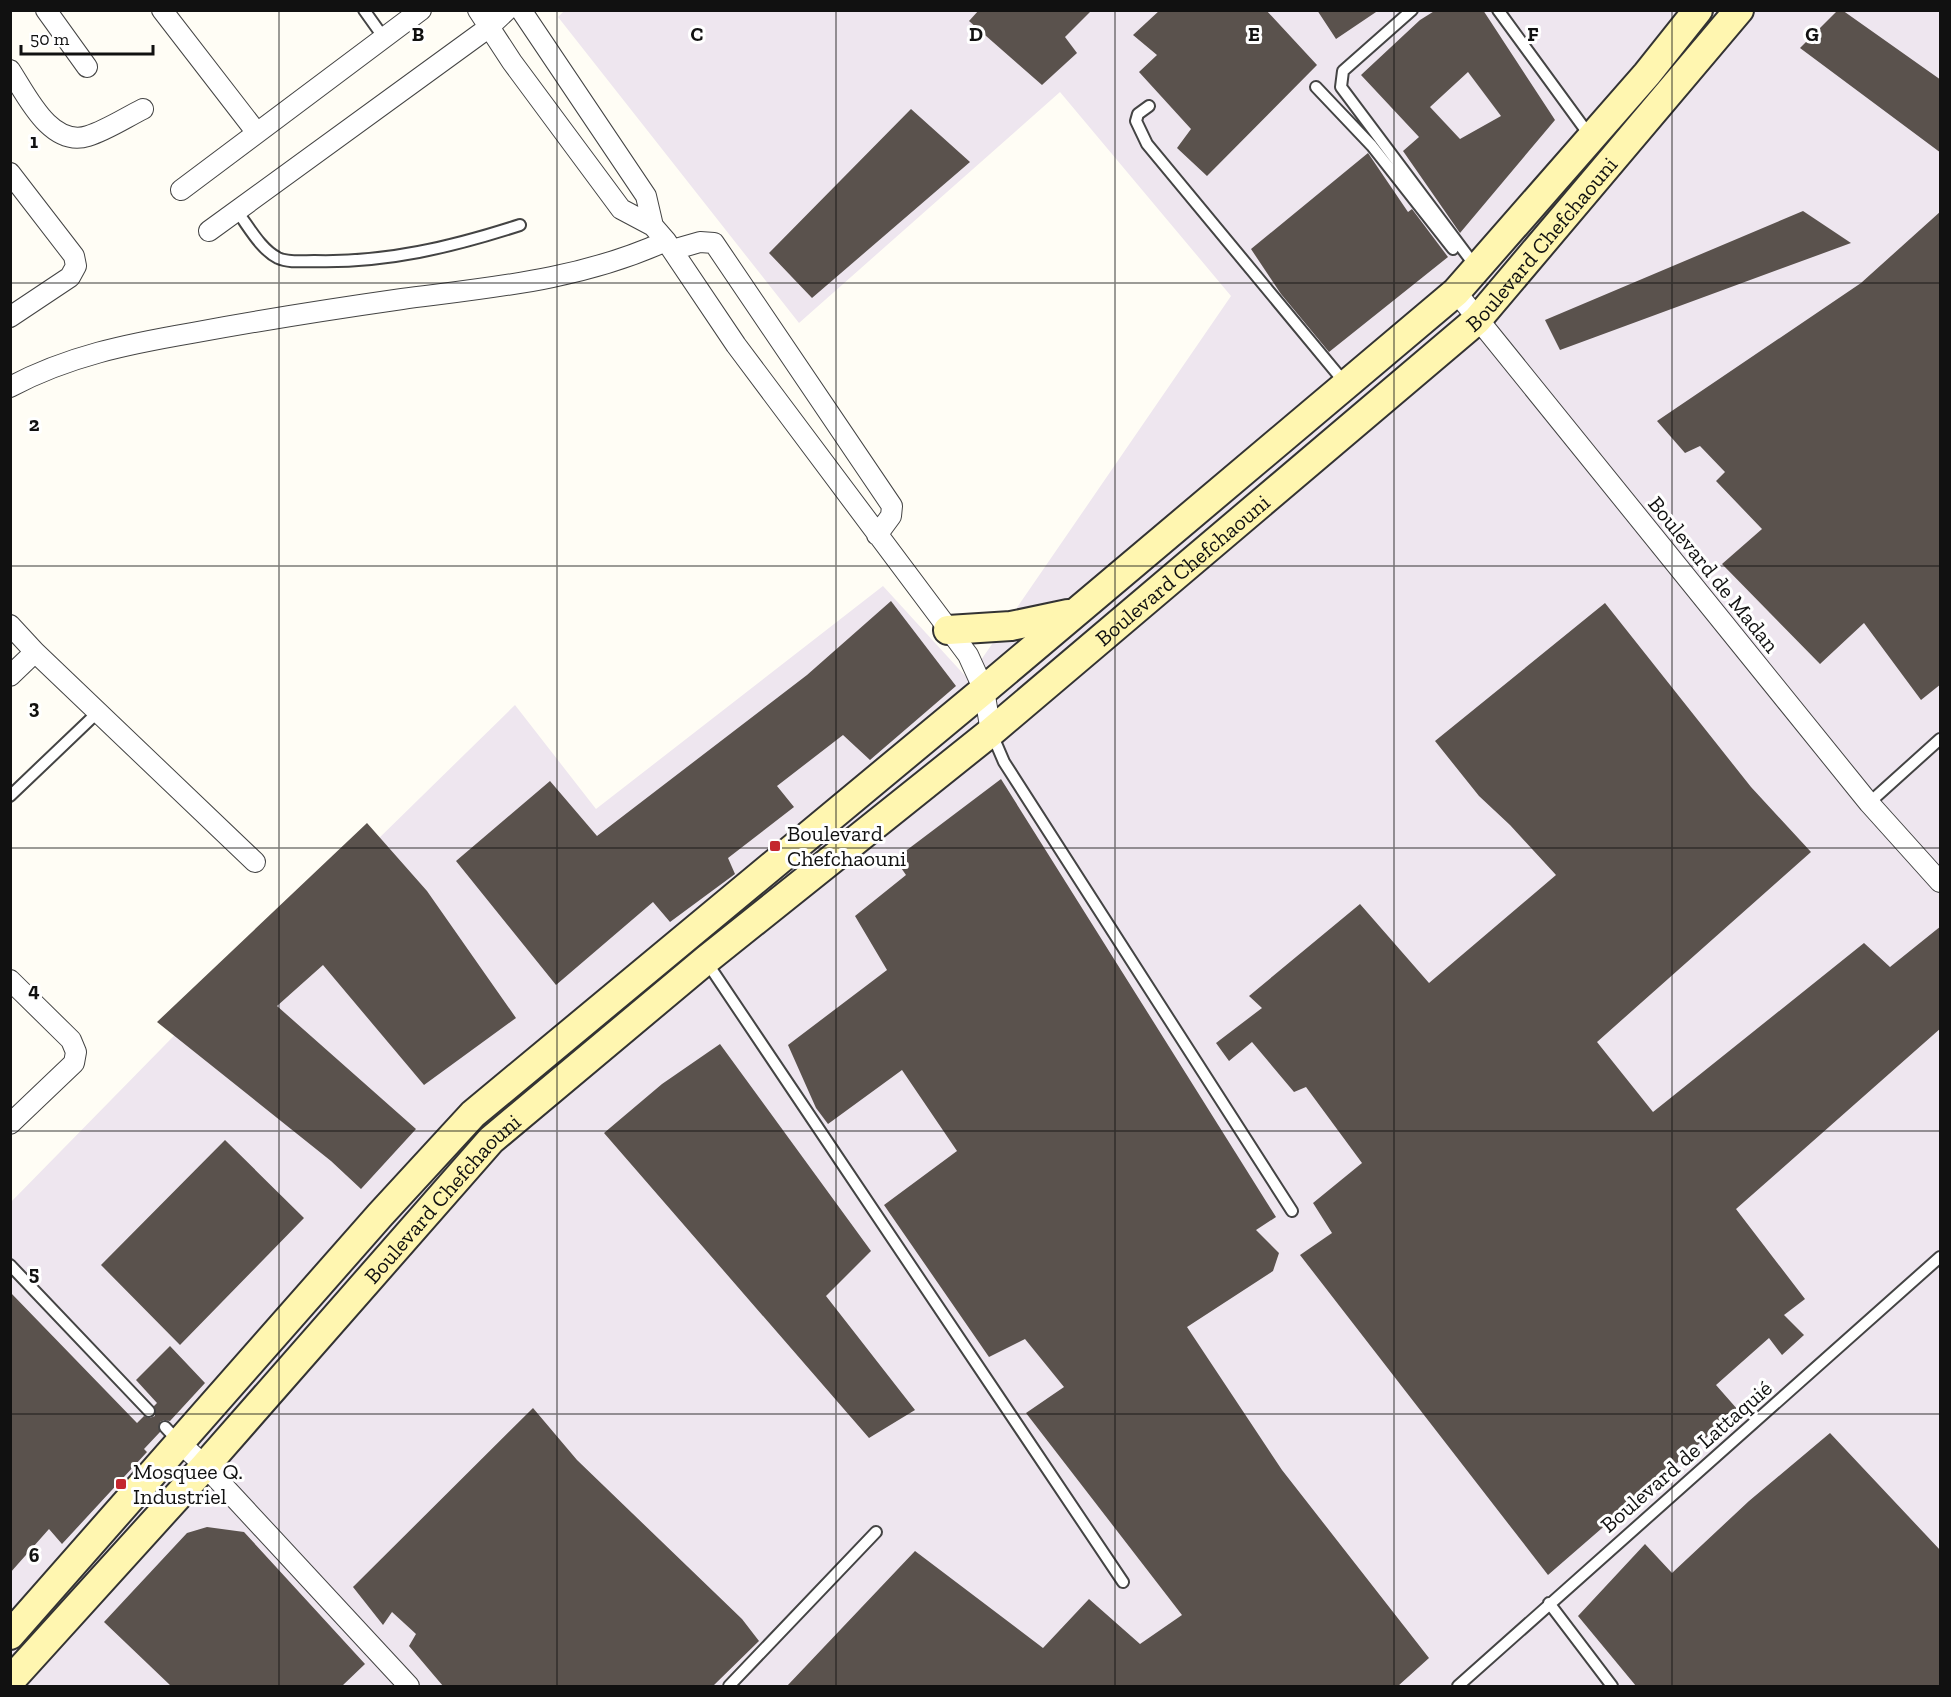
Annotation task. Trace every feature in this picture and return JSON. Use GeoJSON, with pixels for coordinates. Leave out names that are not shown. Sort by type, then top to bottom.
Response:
{"type":"FeatureCollection","features":[{"type":"Feature","properties":{"kind":"street"},"geometry":{"type":"LineString","coordinates":[[46,10],[87,67]]}},
{"type":"Feature","properties":{"kind":"street"},"geometry":{"type":"LineString","coordinates":[[162,10],[257,133]]}},
{"type":"Feature","properties":{"kind":"street"},"geometry":{"type":"LineString","coordinates":[[182,190],[421,10]]}},
{"type":"Feature","properties":{"kind":"street"},"geometry":{"type":"LineString","coordinates":[[478,10],[488,28],[621,209],[653,226],[669,245],[736,345],[968,655],[984,690],[991,732]]}},
{"type":"Feature","properties":{"kind":"street"},"geometry":{"type":"LineString","coordinates":[[209,231],[488,28],[507,10]]}},
{"type":"Feature","properties":{"kind":"street"},"geometry":{"type":"LineString","coordinates":[[521,10],[646,195],[653,226]]}},
{"type":"Feature","properties":{"kind":"street","name":"Boulevard Chefchaouni"},"geometry":{"type":"LineString","coordinates":[[10,1635],[173,1436],[473,1114],[1347,385],[1468,277],[1591,137],[1698,10]]}},
{"type":"Feature","properties":{"kind":"street","name":"Boulevard Chefchaouni"},"geometry":{"type":"LineString","coordinates":[[10,1681],[205,1466],[491,1140],[706,960],[991,732],[1477,320],[1739,10]]}},
{"type":"Feature","properties":{"kind":"street"},"geometry":{"type":"LineString","coordinates":[[10,70],[44,121],[63,133],[86,137],[143,109]]}},
{"type":"Feature","properties":{"kind":"street"},"geometry":{"type":"LineString","coordinates":[[10,317],[70,277],[76,266],[71,252],[13,182]]}},
{"type":"Feature","properties":{"kind":"street"},"geometry":{"type":"LineString","coordinates":[[11,386],[46,369],[105,349],[313,311],[557,278],[669,245],[714,243],[892,506],[891,516],[877,535]]}},
{"type":"Feature","properties":{"kind":"street","name":"Boulevard de Madan"},"geometry":{"type":"LineString","coordinates":[[1468,277],[1477,320],[1869,803],[1941,882]]}},
{"type":"Feature","properties":{"kind":"street"},"geometry":{"type":"LineString","coordinates":[[1224,487],[1248,513]]}},
{"type":"Feature","properties":{"kind":"street"},"geometry":{"type":"LineString","coordinates":[[948,630],[1011,626],[1073,613]]}},
{"type":"Feature","properties":{"kind":"street"},"geometry":{"type":"LineString","coordinates":[[10,625],[34,651],[255,862]]}},
{"type":"Feature","properties":{"kind":"street"},"geometry":{"type":"LineString","coordinates":[[10,676],[34,651]]}},
{"type":"Feature","properties":{"kind":"street"},"geometry":{"type":"LineString","coordinates":[[10,980],[71,1040],[76,1052],[74,1063],[13,1116]]}},
{"type":"Feature","properties":{"kind":"street"},"geometry":{"type":"LineString","coordinates":[[173,1436],[205,1466],[409,1686]]}},
{"type":"Feature","properties":{"kind":"lane"},"geometry":{"type":"LineString","coordinates":[[364,10],[384,38]]}},
{"type":"Feature","properties":{"kind":"lane"},"geometry":{"type":"LineString","coordinates":[[1412,10],[1341,76],[1341,87],[1468,277]]}},
{"type":"Feature","properties":{"kind":"lane"},"geometry":{"type":"LineString","coordinates":[[1498,10],[1591,137]]}},
{"type":"Feature","properties":{"kind":"lane"},"geometry":{"type":"LineString","coordinates":[[1316,87],[1376,142]]}},
{"type":"Feature","properties":{"kind":"lane"},"geometry":{"type":"LineString","coordinates":[[1149,106],[1138,114],[1136,121],[1147,144],[1347,385]]}},
{"type":"Feature","properties":{"kind":"lane"},"geometry":{"type":"LineString","coordinates":[[236,210],[271,253],[290,261],[355,261],[421,253],[456,245],[520,225]]}},
{"type":"Feature","properties":{"kind":"lane"},"geometry":{"type":"LineString","coordinates":[[10,796],[98,712]]}},
{"type":"Feature","properties":{"kind":"lane"},"geometry":{"type":"LineString","coordinates":[[991,732],[1004,762],[1292,1211]]}},
{"type":"Feature","properties":{"kind":"lane"},"geometry":{"type":"LineString","coordinates":[[1869,803],[1941,739]]}},
{"type":"Feature","properties":{"kind":"lane"},"geometry":{"type":"LineString","coordinates":[[706,960],[1123,1582]]}},
{"type":"Feature","properties":{"kind":"lane","name":"Boulevard de Lattaquié"},"geometry":{"type":"LineString","coordinates":[[1458,1686],[1941,1257]]}},
{"type":"Feature","properties":{"kind":"lane"},"geometry":{"type":"LineString","coordinates":[[10,1265],[149,1411]]}},
{"type":"Feature","properties":{"kind":"lane"},"geometry":{"type":"LineString","coordinates":[[729,1686],[876,1532]]}},
{"type":"Feature","properties":{"kind":"lane"},"geometry":{"type":"LineString","coordinates":[[1549,1603],[1612,1686]]}},
{"type":"Feature","properties":{"kind":"shaded area"},"geometry":{"type":"Polygon","coordinates":[[[564,11],[1940,11],[1940,1686],[11,1686],[10,1203],[314,893],[373,844],[515,705],[596,809],[883,586],[968,679],[1231,296],[1060,92],[799,323],[558,17],[564,11]]]}},
{"type":"Feature","properties":{"kind":"building"},"geometry":{"type":"Polygon","coordinates":[[[979,10],[1092,10],[1065,37],[1077,53],[1042,85],[969,21],[979,10]]]}},
{"type":"Feature","properties":{"kind":"building"},"geometry":{"type":"Polygon","coordinates":[[[1160,10],[1266,10],[1317,65],[1207,176],[1177,148],[1191,129],[1139,72],[1157,55],[1133,35],[1160,10]]]}},
{"type":"Feature","properties":{"kind":"building"},"geometry":{"type":"Polygon","coordinates":[[[1317,10],[1379,10],[1336,39],[1317,10]]]}},
{"type":"Feature","properties":{"kind":"building"},"geometry":{"type":"Polygon","coordinates":[[[1436,10],[1483,10],[1555,120],[1460,233],[1403,151],[1419,137],[1361,75],[1420,20],[1436,10]],[[1468,72],[1430,107],[1460,139],[1501,116],[1468,72]]]}},
{"type":"Feature","properties":{"kind":"building"},"geometry":{"type":"Polygon","coordinates":[[[1838,10],[1842,10],[1941,80],[1941,153],[1800,48],[1838,10]]]}},
{"type":"Feature","properties":{"kind":"building"},"geometry":{"type":"Polygon","coordinates":[[[911,109],[970,162],[812,298],[769,253],[911,109]]]}},
{"type":"Feature","properties":{"kind":"building"},"geometry":{"type":"Polygon","coordinates":[[[1368,153],[1408,212],[1412,209],[1448,257],[1329,352],[1281,294],[1251,249],[1368,153]]]}},
{"type":"Feature","properties":{"kind":"building"},"geometry":{"type":"Polygon","coordinates":[[[1803,211],[1851,243],[1560,350],[1545,320],[1803,211]]]}},
{"type":"Feature","properties":{"kind":"building"},"geometry":{"type":"Polygon","coordinates":[[[1941,211],[1941,684],[1921,700],[1864,623],[1820,664],[1722,564],[1762,529],[1716,481],[1725,472],[1700,446],[1685,453],[1657,421],[1861,283],[1941,211]]]}},
{"type":"Feature","properties":{"kind":"building"},"geometry":{"type":"Polygon","coordinates":[[[891,601],[956,686],[870,760],[843,735],[777,786],[794,807],[728,858],[735,874],[670,922],[653,902],[556,985],[456,861],[550,781],[597,836],[807,675],[891,601]]]}},
{"type":"Feature","properties":{"kind":"building"},"geometry":{"type":"Polygon","coordinates":[[[1605,603],[1751,787],[1811,852],[1597,1042],[1653,1112],[1864,943],[1890,967],[1941,926],[1941,1028],[1736,1209],[1805,1299],[1784,1315],[1804,1335],[1782,1355],[1769,1338],[1716,1385],[1738,1410],[1548,1575],[1300,1255],[1332,1233],[1313,1203],[1362,1163],[1306,1087],[1294,1092],[1252,1042],[1229,1061],[1216,1043],[1262,1008],[1249,996],[1360,904],[1429,983],[1556,875],[1510,825],[1479,796],[1435,741],[1605,603]]]}},
{"type":"Feature","properties":{"kind":"building"},"geometry":{"type":"Polygon","coordinates":[[[1001,779],[1276,1217],[1256,1230],[1279,1253],[1273,1271],[1187,1327],[1282,1470],[1429,1658],[1398,1686],[787,1686],[915,1551],[1043,1648],[1089,1599],[1140,1644],[1182,1615],[1026,1413],[1064,1387],[1025,1339],[989,1357],[884,1205],[957,1151],[902,1070],[828,1124],[816,1108],[788,1045],[887,970],[855,916],[906,875],[895,859],[1001,779]]]}},
{"type":"Feature","properties":{"kind":"building"},"geometry":{"type":"Polygon","coordinates":[[[367,823],[427,891],[516,1018],[424,1085],[323,965],[277,1006],[416,1129],[361,1189],[331,1161],[157,1022],[367,823]]]}},
{"type":"Feature","properties":{"kind":"building"},"geometry":{"type":"Polygon","coordinates":[[[720,1044],[871,1251],[826,1296],[915,1410],[869,1438],[604,1133],[662,1084],[720,1044]]]}},
{"type":"Feature","properties":{"kind":"building"},"geometry":{"type":"Polygon","coordinates":[[[225,1140],[304,1218],[180,1345],[101,1265],[225,1140]]]}},
{"type":"Feature","properties":{"kind":"building"},"geometry":{"type":"Polygon","coordinates":[[[10,1292],[137,1423],[144,1416],[150,1418],[155,1416],[154,1406],[157,1403],[136,1380],[170,1346],[205,1383],[170,1421],[160,1422],[160,1432],[144,1449],[147,1452],[62,1544],[49,1529],[10,1573],[10,1292]]]}},
{"type":"Feature","properties":{"kind":"building"},"geometry":{"type":"Polygon","coordinates":[[[533,1408],[577,1460],[742,1619],[759,1641],[713,1686],[443,1686],[409,1646],[416,1634],[392,1612],[383,1625],[353,1587],[533,1408]]]}},
{"type":"Feature","properties":{"kind":"building"},"geometry":{"type":"Polygon","coordinates":[[[1830,1433],[1941,1551],[1941,1686],[1636,1686],[1578,1616],[1645,1544],[1672,1573],[1749,1501],[1830,1433]]]}},
{"type":"Feature","properties":{"kind":"building"},"geometry":{"type":"Polygon","coordinates":[[[207,1527],[244,1532],[365,1664],[342,1686],[171,1686],[104,1622],[187,1533],[207,1527]]]}},
{"type":"Feature","properties":{"kind":"place","name":"Boulevard Chefchaouni"},"geometry":{"type":"Point","coordinates":[775,846]}},
{"type":"Feature","properties":{"kind":"place","name":"Mosquee Q. Industriel"},"geometry":{"type":"Point","coordinates":[121,1484]}}]}
